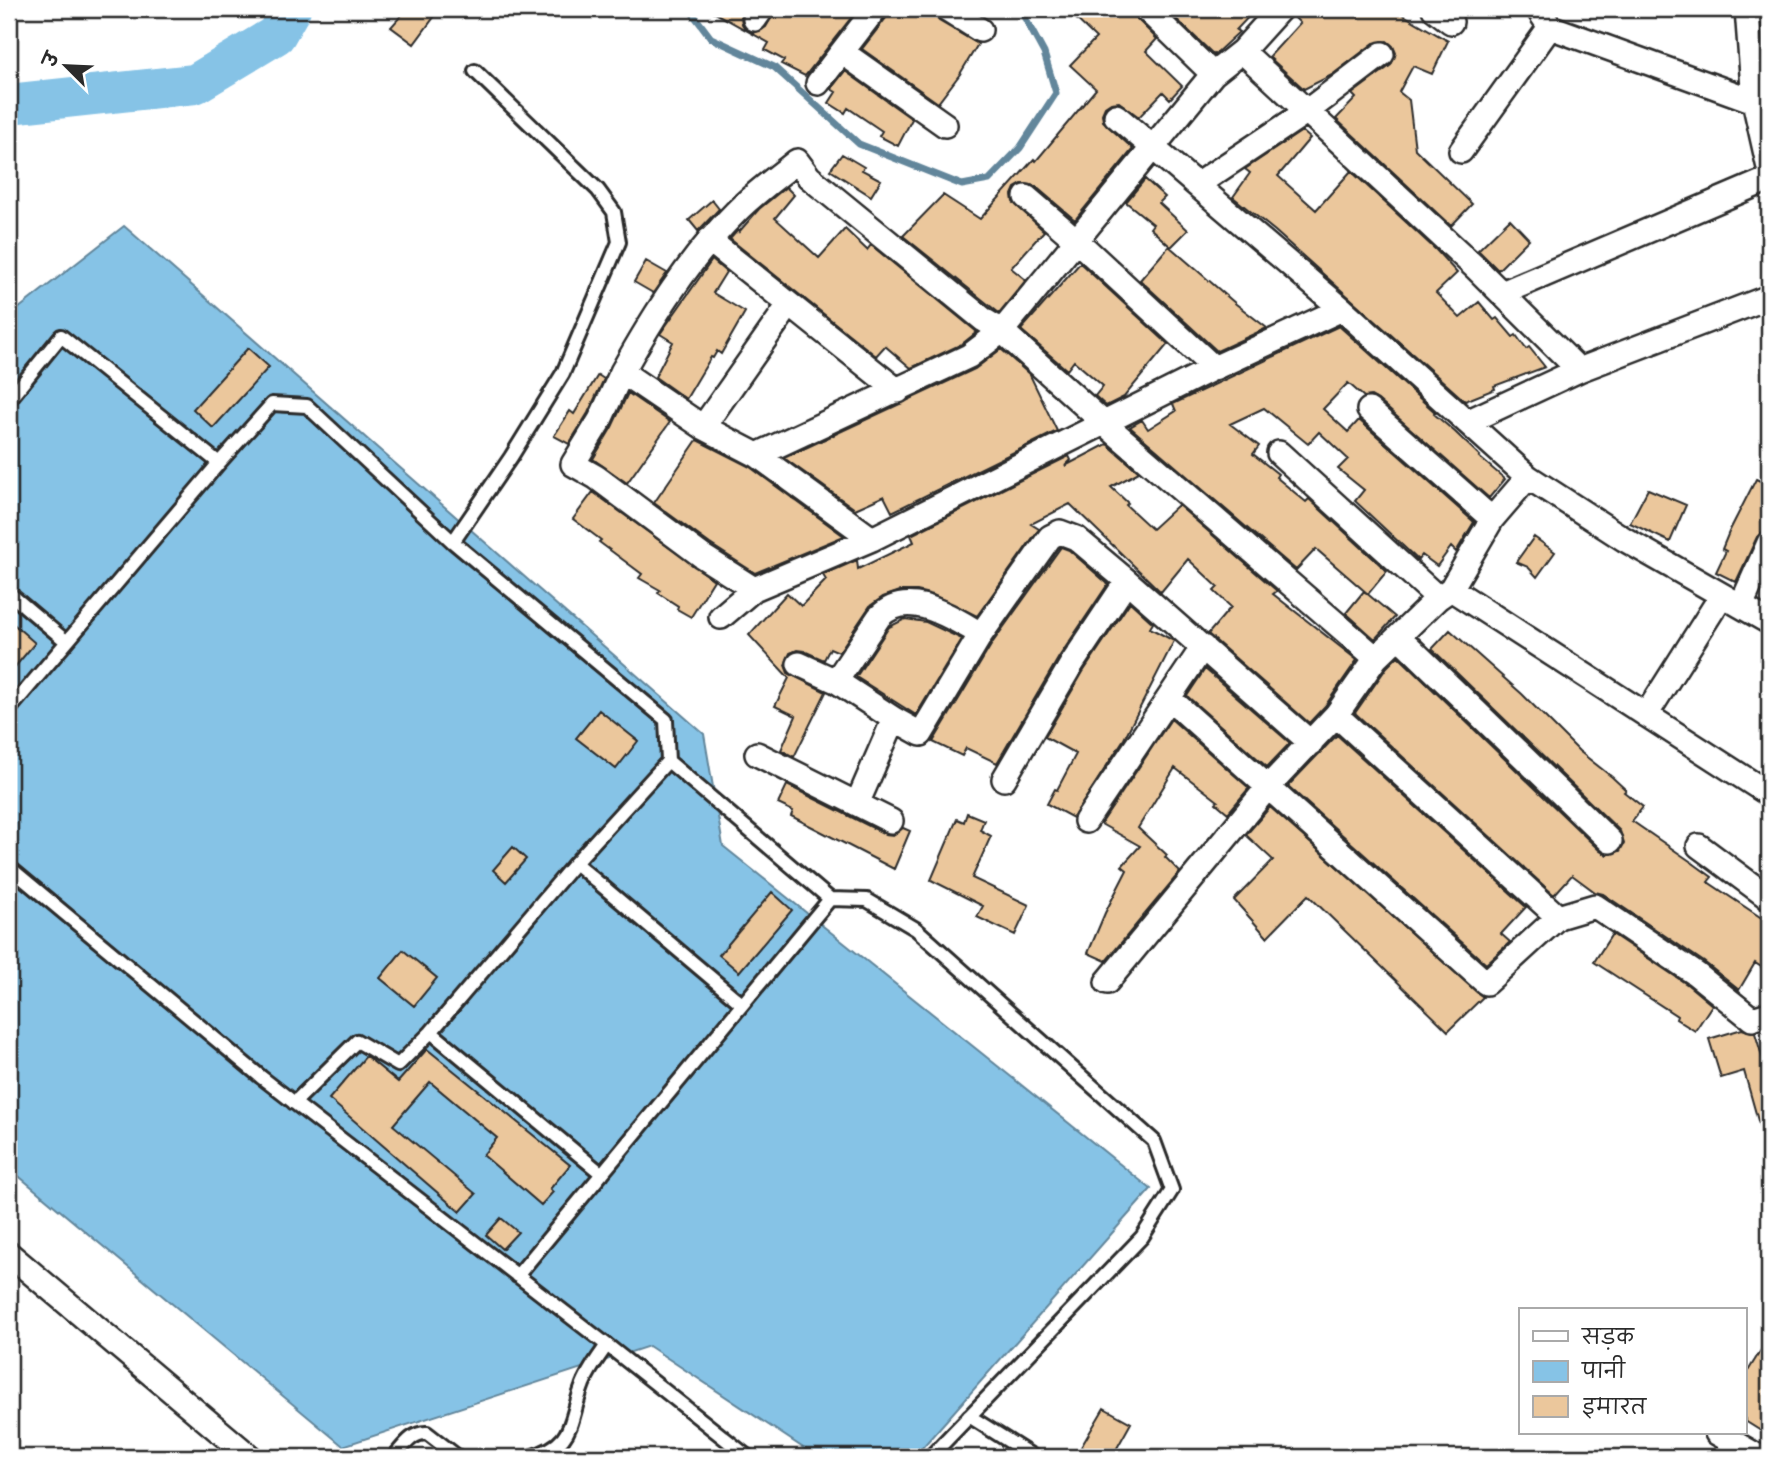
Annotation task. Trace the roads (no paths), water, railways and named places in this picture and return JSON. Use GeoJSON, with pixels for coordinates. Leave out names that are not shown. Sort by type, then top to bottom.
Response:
{"type":"FeatureCollection","features":[{"type":"Feature","properties":{"kind":"street"},"geometry":{"type":"LineString","coordinates":[[818,83],[875,9]]}},
{"type":"Feature","properties":{"kind":"street"},"geometry":{"type":"LineString","coordinates":[[947,9],[980,30]]}},
{"type":"Feature","properties":{"kind":"street"},"geometry":{"type":"LineString","coordinates":[[1146,9],[1213,74]]}},
{"type":"Feature","properties":{"kind":"street"},"geometry":{"type":"LineString","coordinates":[[757,455],[969,356],[1002,331],[1213,74],[1242,51],[1280,9]]}},
{"type":"Feature","properties":{"kind":"street"},"geometry":{"type":"LineString","coordinates":[[1747,9],[1754,101],[1769,168]]}},
{"type":"Feature","properties":{"kind":"street"},"geometry":{"type":"LineString","coordinates":[[1461,151],[1544,18],[1754,101]]}},
{"type":"Feature","properties":{"kind":"street"},"geometry":{"type":"LineString","coordinates":[[1242,51],[1502,293],[1579,370]]}},
{"type":"Feature","properties":{"kind":"street"},"geometry":{"type":"LineString","coordinates":[[842,52],[945,125]]}},
{"type":"Feature","properties":{"kind":"street"},"geometry":{"type":"LineString","coordinates":[[1198,184],[1306,112],[1382,54]]}},
{"type":"Feature","properties":{"kind":"street"},"geometry":{"type":"LineString","coordinates":[[1116,117],[1342,309],[1528,477],[1624,539],[1769,622]]}},
{"type":"Feature","properties":{"kind":"street"},"geometry":{"type":"LineString","coordinates":[[754,589],[702,556],[597,477],[573,464],[600,420],[622,372],[652,319],[709,240],[737,211],[797,161],[809,177],[984,320],[1002,331],[1105,424],[1376,658]]}},
{"type":"Feature","properties":{"kind":"street"},"geometry":{"type":"LineString","coordinates":[[1502,293],[1769,179]]}},
{"type":"Feature","properties":{"kind":"street"},"geometry":{"type":"LineString","coordinates":[[1026,197],[1214,368]]}},
{"type":"Feature","properties":{"kind":"street"},"geometry":{"type":"LineString","coordinates":[[709,240],[898,391]]}},
{"type":"Feature","properties":{"kind":"street"},"geometry":{"type":"LineString","coordinates":[[1468,422],[1579,370],[1769,297]]}},
{"type":"Feature","properties":{"kind":"street"},"geometry":{"type":"LineString","coordinates":[[703,427],[789,305]]}},
{"type":"Feature","properties":{"kind":"street"},"geometry":{"type":"LineString","coordinates":[[721,617],[754,589],[873,539],[1214,368],[1342,309]]}},
{"type":"Feature","properties":{"kind":"street"},"geometry":{"type":"LineString","coordinates":[[622,372],[703,427],[757,455],[873,539]]}},
{"type":"Feature","properties":{"kind":"street"},"geometry":{"type":"LineString","coordinates":[[1369,410],[1492,519]]}},
{"type":"Feature","properties":{"kind":"street"},"geometry":{"type":"LineString","coordinates":[[1279,453],[1444,594],[1646,715],[1769,794]]}},
{"type":"Feature","properties":{"kind":"street"},"geometry":{"type":"LineString","coordinates":[[1107,982],[1268,787],[1336,715],[1376,658],[1444,594],[1492,519],[1528,477]]}},
{"type":"Feature","properties":{"kind":"street"},"geometry":{"type":"LineString","coordinates":[[799,664],[836,681],[921,734],[981,634],[1055,533],[1066,533],[1076,538],[1127,580],[1311,743]]}},
{"type":"Feature","properties":{"kind":"street"},"geometry":{"type":"LineString","coordinates":[[1646,715],[1731,600],[1769,542]]}},
{"type":"Feature","properties":{"kind":"street"},"geometry":{"type":"LineString","coordinates":[[1004,779],[1127,580]]}},
{"type":"Feature","properties":{"kind":"street"},"geometry":{"type":"LineString","coordinates":[[836,681],[879,617],[895,605],[924,606],[981,634]]}},
{"type":"Feature","properties":{"kind":"street"},"geometry":{"type":"LineString","coordinates":[[1399,638],[1610,841]]}},
{"type":"Feature","properties":{"kind":"street"},"geometry":{"type":"LineString","coordinates":[[1086,821],[1203,647]]}},
{"type":"Feature","properties":{"kind":"street"},"geometry":{"type":"LineString","coordinates":[[1168,698],[1486,983],[1558,917],[1595,906],[1696,974],[1752,1019],[1769,1014]]}},
{"type":"Feature","properties":{"kind":"street"},"geometry":{"type":"LineString","coordinates":[[1336,715],[1558,917]]}},
{"type":"Feature","properties":{"kind":"street"},"geometry":{"type":"LineString","coordinates":[[857,804],[894,719]]}},
{"type":"Feature","properties":{"kind":"street"},"geometry":{"type":"LineString","coordinates":[[757,754],[891,821]]}},
{"type":"Feature","properties":{"kind":"street"},"geometry":{"type":"LineString","coordinates":[[1699,846],[1769,898]]}},
{"type":"Feature","properties":{"kind":"street"},"geometry":{"type":"LineString","coordinates":[[9,1254],[250,1457]]}},
{"type":"Feature","properties":{"kind":"street"},"geometry":{"type":"LineString","coordinates":[[1719,1434],[1759,1457]]}},
{"type":"Feature","properties":{"kind":"lane"},"geometry":{"type":"LineString","coordinates":[[453,542],[511,457],[563,373],[619,242],[614,212],[598,190],[475,71]]}},
{"type":"Feature","properties":{"kind":"lane"},"geometry":{"type":"LineString","coordinates":[[9,400],[61,336],[219,463]]}},
{"type":"Feature","properties":{"kind":"lane"},"geometry":{"type":"LineString","coordinates":[[9,710],[272,404],[307,407],[453,542],[666,720],[668,761],[575,863],[431,1032],[398,1065],[357,1041],[294,1103]]}},
{"type":"Feature","properties":{"kind":"lane"},"geometry":{"type":"LineString","coordinates":[[9,593],[67,642]]}},
{"type":"Feature","properties":{"kind":"lane"},"geometry":{"type":"LineString","coordinates":[[668,761],[830,899],[867,900],[916,929],[1154,1141],[1172,1190],[1142,1237],[930,1457]]}},
{"type":"Feature","properties":{"kind":"lane"},"geometry":{"type":"LineString","coordinates":[[575,863],[743,1004]]}},
{"type":"Feature","properties":{"kind":"lane"},"geometry":{"type":"LineString","coordinates":[[9,867],[294,1103],[748,1457]]}},
{"type":"Feature","properties":{"kind":"lane"},"geometry":{"type":"LineString","coordinates":[[517,1276],[830,899]]}},
{"type":"Feature","properties":{"kind":"lane"},"geometry":{"type":"LineString","coordinates":[[431,1032],[602,1174]]}},
{"type":"Feature","properties":{"kind":"lane"},"geometry":{"type":"LineString","coordinates":[[530,1457],[548,1452],[565,1438],[585,1378],[607,1345]]}},
{"type":"Feature","properties":{"kind":"lane"},"geometry":{"type":"LineString","coordinates":[[969,1416],[1034,1457]]}},
{"type":"Feature","properties":{"kind":"lane"},"geometry":{"type":"LineString","coordinates":[[394,1457],[420,1433],[427,1433],[458,1457]]}},
{"type":"Feature","properties":{"kind":"water"},"geometry":{"type":"Polygon","coordinates":[[[124,226],[704,734],[723,846],[1151,1189],[914,1457],[817,1457],[649,1346],[343,1446],[9,1168],[9,316],[124,226]]]}},
{"type":"Feature","properties":{"kind":"waterway"},"geometry":{"type":"LineString","coordinates":[[9,104],[195,84],[276,35],[291,9]]}},
{"type":"Feature","properties":{"kind":"waterway"},"geometry":{"type":"LineString","coordinates":[[692,9],[711,38],[774,67],[859,144],[962,185],[989,180],[1020,148],[1056,93],[1044,53],[1020,9]]}}]}
